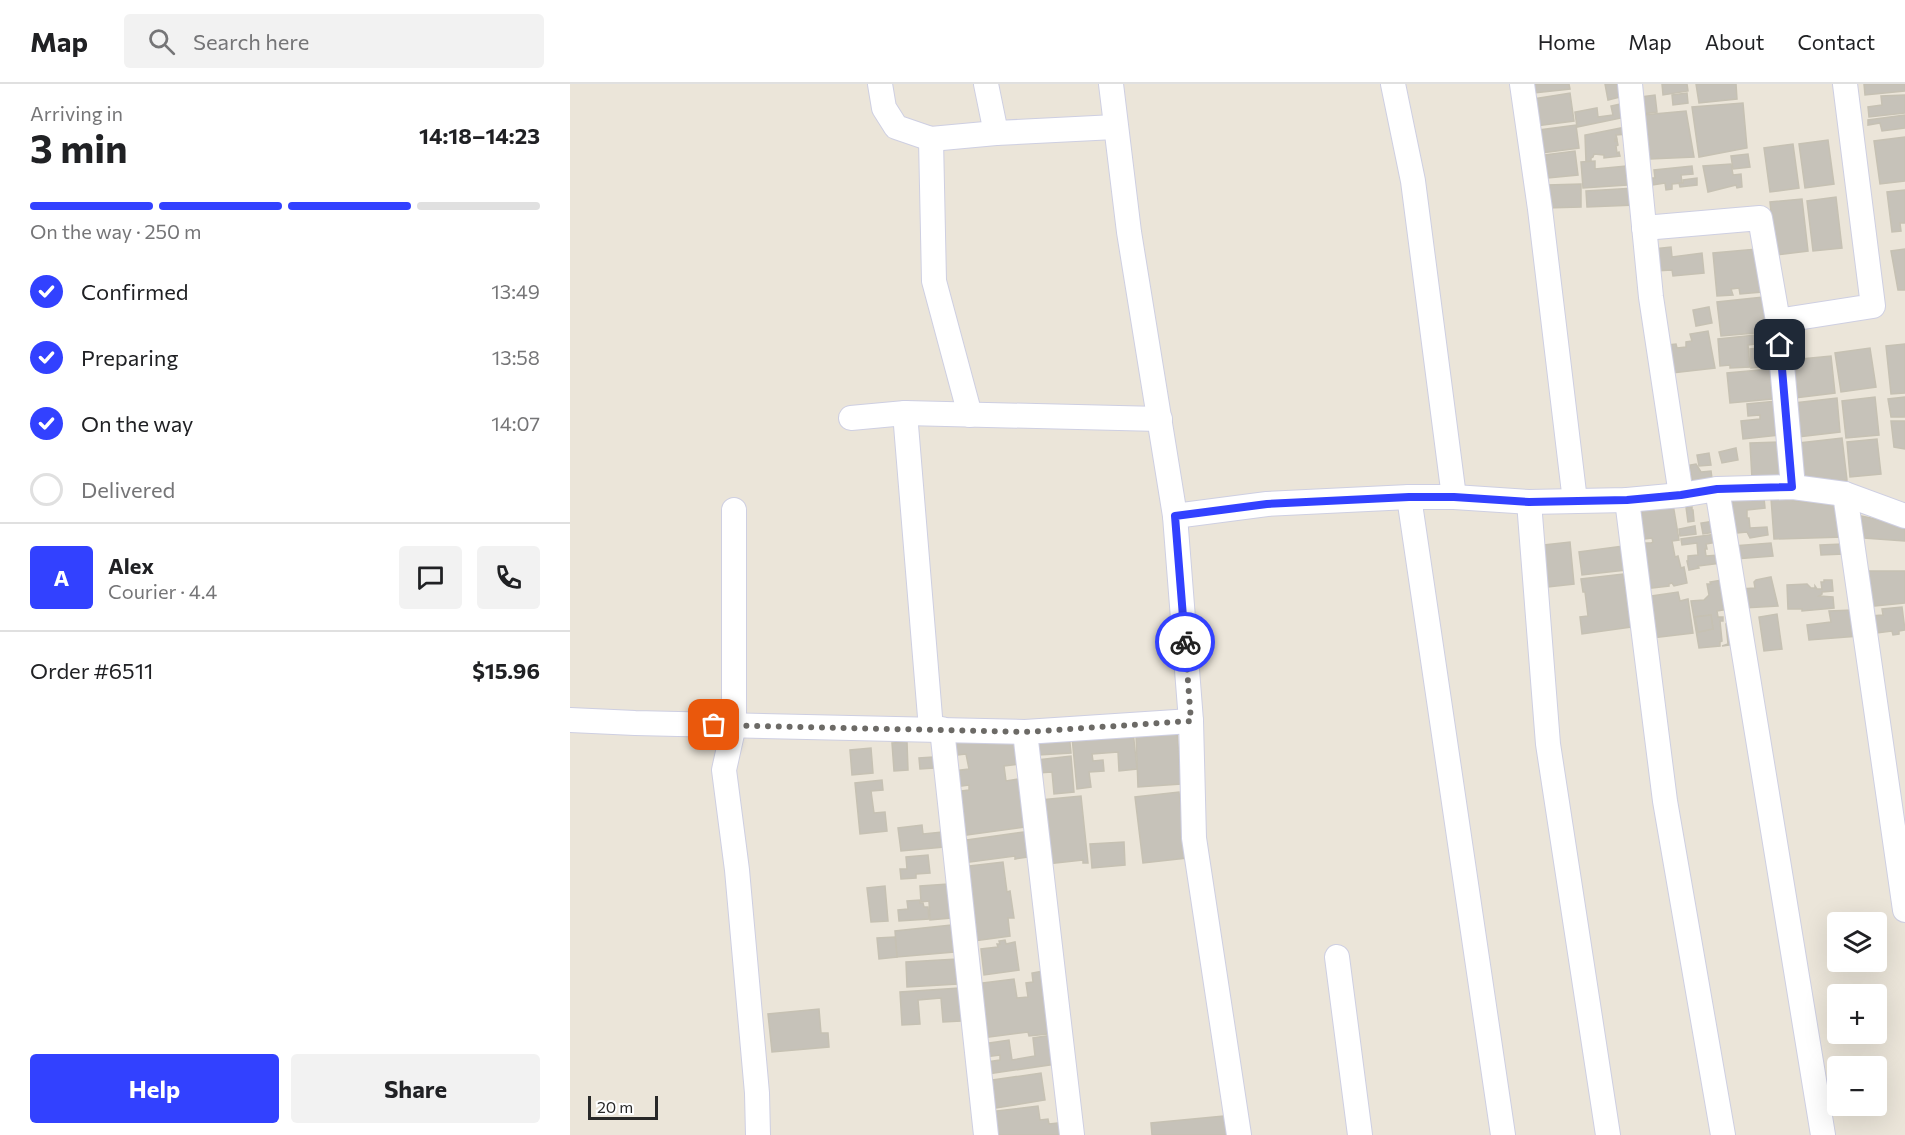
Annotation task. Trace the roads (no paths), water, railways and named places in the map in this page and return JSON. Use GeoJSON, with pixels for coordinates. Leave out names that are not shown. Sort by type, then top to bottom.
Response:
{"type":"FeatureCollection","features":[{"type":"Feature","properties":{"kind":"street"},"geometry":{"type":"LineString","coordinates":[[880,84],[884,108],[896,127],[931,139],[996,133],[1115,128]]}},
{"type":"Feature","properties":{"kind":"street"},"geometry":{"type":"LineString","coordinates":[[986,84],[996,133]]}},
{"type":"Feature","properties":{"kind":"street"},"geometry":{"type":"LineString","coordinates":[[1111,84],[1131,243],[1175,516],[1191,721],[1194,838],[1239,1135]]}},
{"type":"Feature","properties":{"kind":"street"},"geometry":{"type":"LineString","coordinates":[[1393,84],[1413,181],[1454,497]]}},
{"type":"Feature","properties":{"kind":"street"},"geometry":{"type":"LineString","coordinates":[[1522,84],[1540,210],[1575,501]]}},
{"type":"Feature","properties":{"kind":"street"},"geometry":{"type":"LineString","coordinates":[[1630,84],[1651,297],[1681,495]]}},
{"type":"Feature","properties":{"kind":"street"},"geometry":{"type":"LineString","coordinates":[[1778,321],[1873,306],[1845,84]]}},
{"type":"Feature","properties":{"kind":"street"},"geometry":{"type":"LineString","coordinates":[[931,139],[934,281],[970,415]]}},
{"type":"Feature","properties":{"kind":"street"},"geometry":{"type":"LineString","coordinates":[[1644,228],[1760,218],[1778,321],[1792,487]]}},
{"type":"Feature","properties":{"kind":"street"},"geometry":{"type":"LineString","coordinates":[[851,418],[905,413],[1160,419]]}},
{"type":"Feature","properties":{"kind":"street"},"geometry":{"type":"LineString","coordinates":[[905,413],[937,729],[986,1135]]}},
{"type":"Feature","properties":{"kind":"street"},"geometry":{"type":"LineString","coordinates":[[1175,516],[1267,504],[1409,497],[1454,497],[1529,502],[1627,500],[1717,489],[1792,487],[1845,494],[1905,516]]}},
{"type":"Feature","properties":{"kind":"street"},"geometry":{"type":"LineString","coordinates":[[1717,489],[1823,1135]]}},
{"type":"Feature","properties":{"kind":"street"},"geometry":{"type":"LineString","coordinates":[[1845,494],[1905,910]]}},
{"type":"Feature","properties":{"kind":"street"},"geometry":{"type":"LineString","coordinates":[[1409,497],[1503,1135]]}},
{"type":"Feature","properties":{"kind":"street"},"geometry":{"type":"LineString","coordinates":[[1627,500],[1665,801],[1723,1135]]}},
{"type":"Feature","properties":{"kind":"street"},"geometry":{"type":"LineString","coordinates":[[1529,502],[1548,744],[1608,1135]]}},
{"type":"Feature","properties":{"kind":"street"},"geometry":{"type":"LineString","coordinates":[[734,510],[734,725],[724,770],[737,870],[757,1093],[758,1135]]}},
{"type":"Feature","properties":{"kind":"street"},"geometry":{"type":"LineString","coordinates":[[570,720],[1025,732],[1191,721]]}},
{"type":"Feature","properties":{"kind":"street"},"geometry":{"type":"LineString","coordinates":[[1025,732],[1072,1135]]}},
{"type":"Feature","properties":{"kind":"street"},"geometry":{"type":"LineString","coordinates":[[1336,957],[1360,1135]]}}]}
